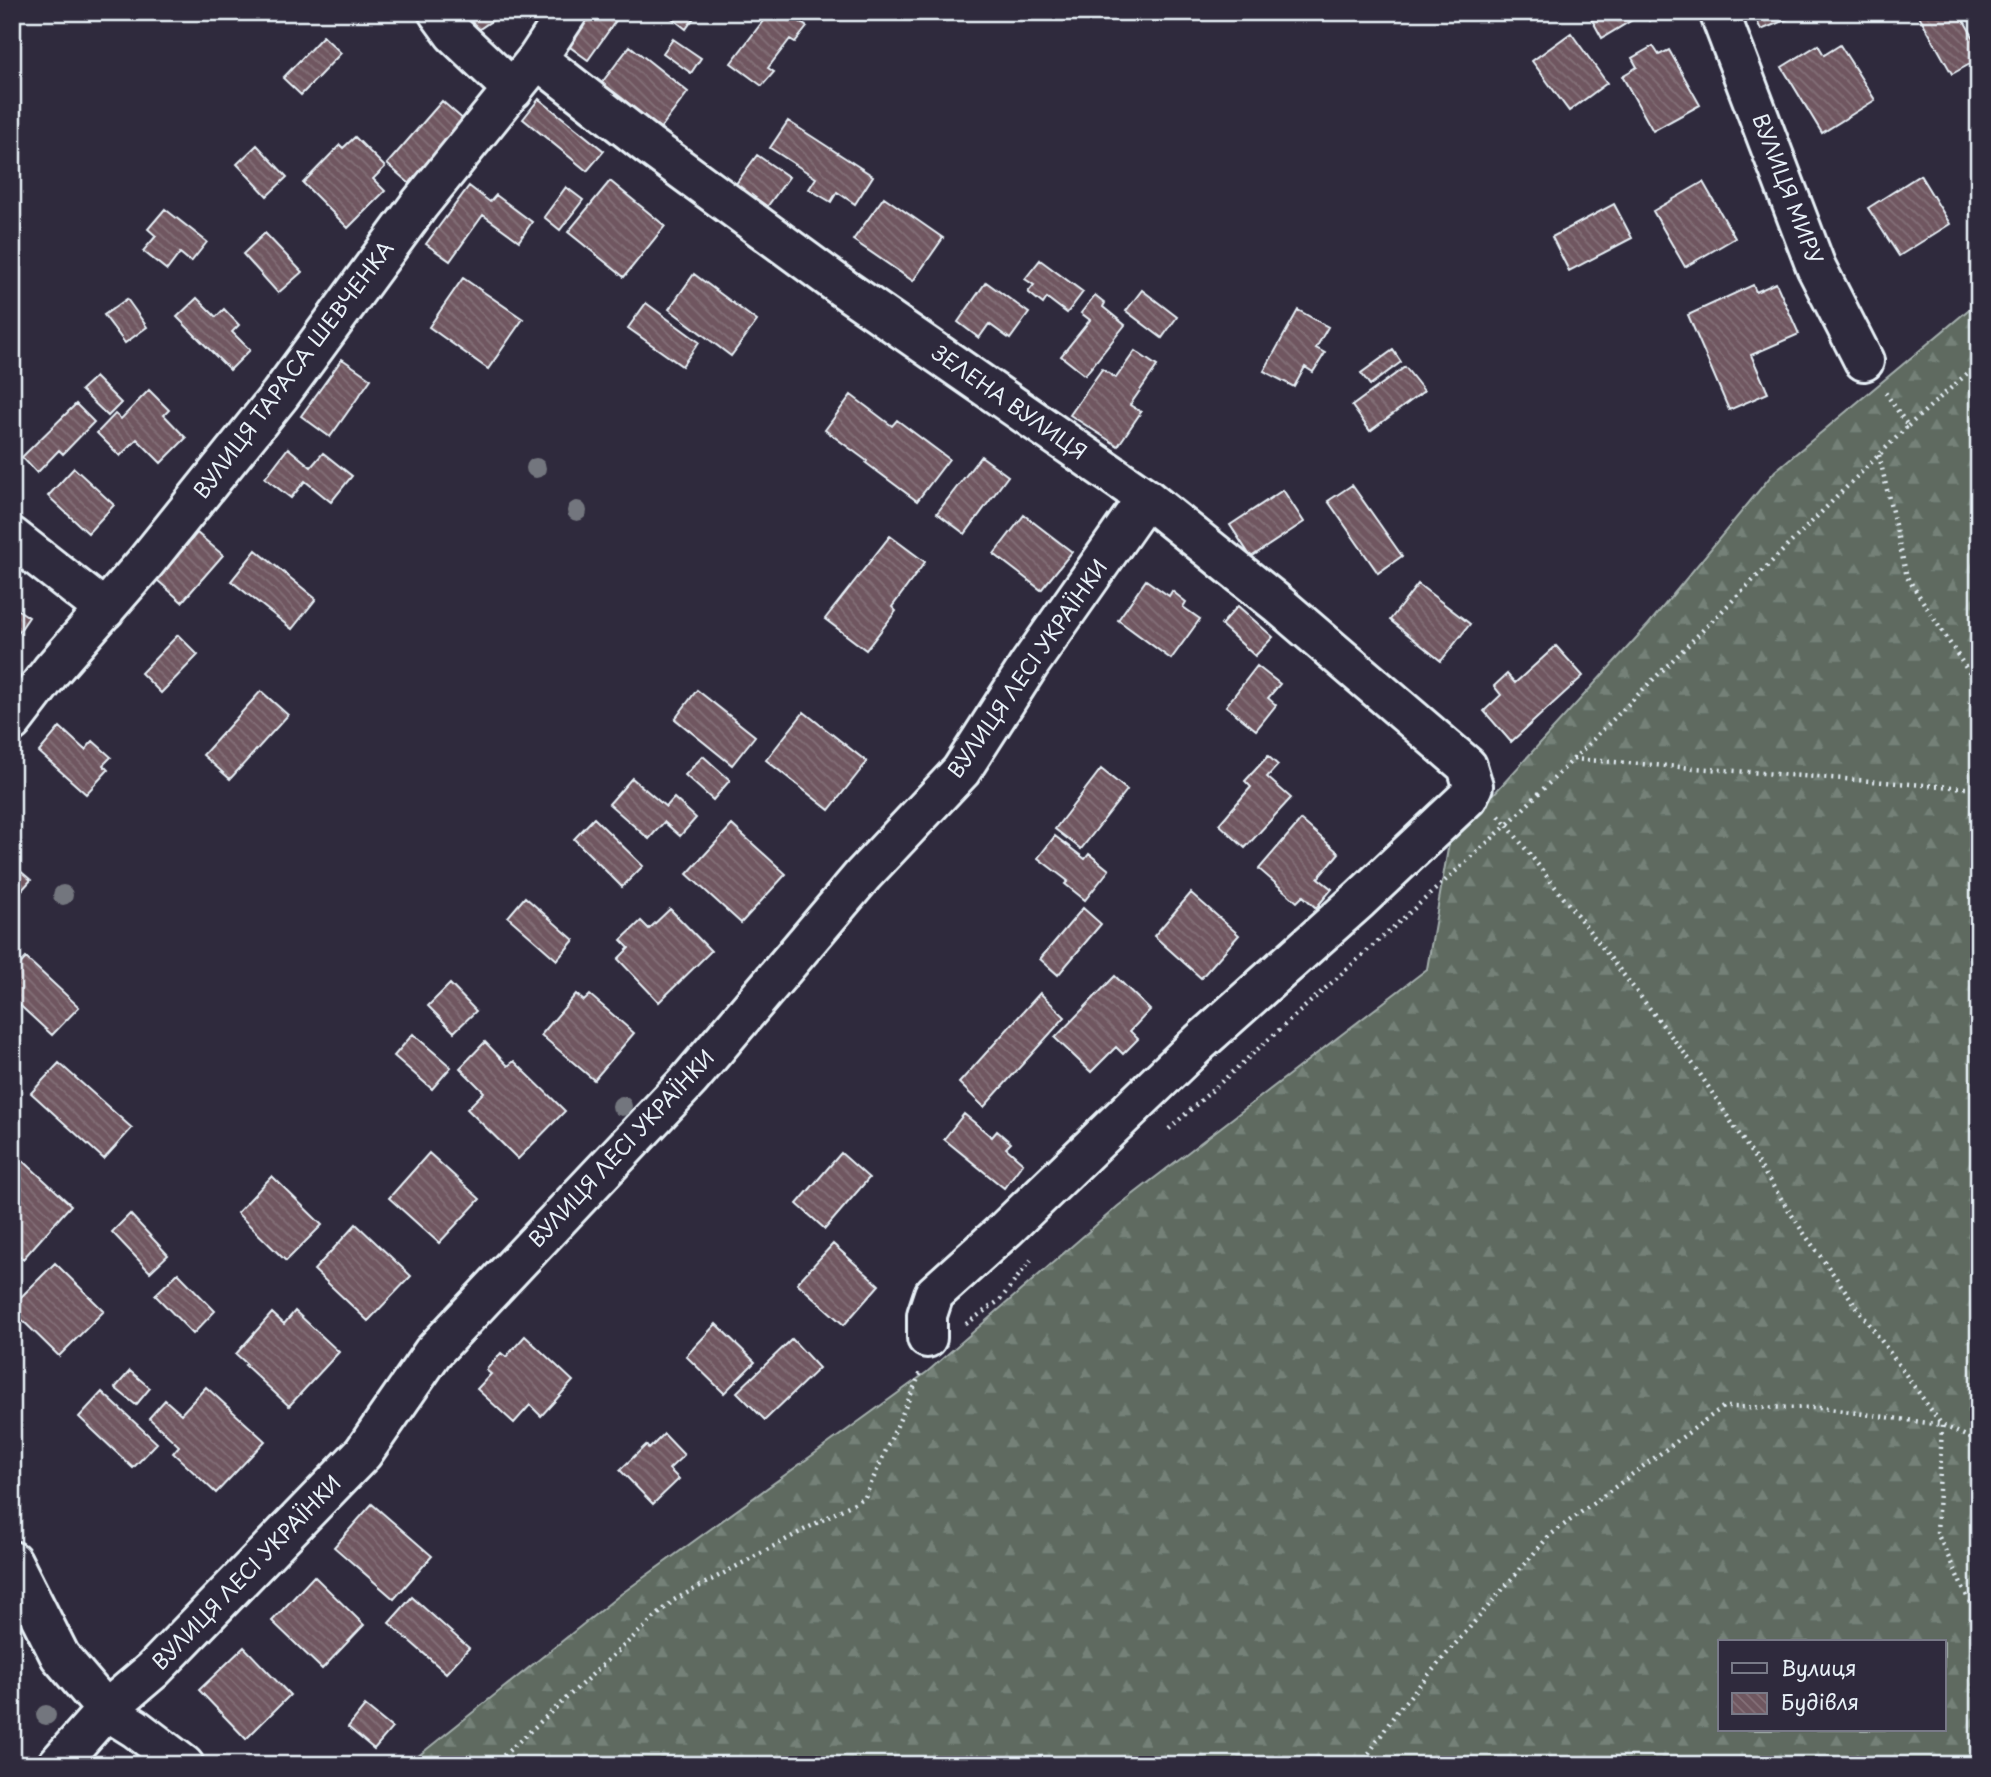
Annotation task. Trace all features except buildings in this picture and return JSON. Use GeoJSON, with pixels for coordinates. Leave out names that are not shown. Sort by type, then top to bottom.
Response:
{"type":"FeatureCollection","features":[{"type":"Feature","properties":{"kind":"street"},"geometry":{"type":"LineString","coordinates":[[438,12],[454,34],[513,90]]}},
{"type":"Feature","properties":{"kind":"street","name":"ВУЛИЦЯ ТАРАСА ШЕВЧЕНКА"},"geometry":{"type":"LineString","coordinates":[[12,722],[51,671],[105,610],[280,396],[419,205],[537,59],[568,12]]}},
{"type":"Feature","properties":{"kind":"street","name":"ВУЛИЦЯ МИРУ"},"geometry":{"type":"LineString","coordinates":[[1719,12],[1816,267],[1864,361]]}},
{"type":"Feature","properties":{"kind":"street","name":"ЗЕЛЕНА ВУЛИЦЯ"},"geometry":{"type":"LineString","coordinates":[[537,59],[648,145],[843,288],[1146,498],[1278,604],[1470,776]]}},
{"type":"Feature","properties":{"kind":"street","name":"ВУЛИЦЯ ЛЕСІ УКРАЇНКИ"},"geometry":{"type":"LineString","coordinates":[[57,1765],[106,1710],[153,1671],[363,1453],[433,1352],[690,1079],[863,875],[961,771],[1029,665],[1146,498]]}},
{"type":"Feature","properties":{"kind":"street"},"geometry":{"type":"LineString","coordinates":[[12,537],[105,610]]}},
{"type":"Feature","properties":{"kind":"street"},"geometry":{"type":"LineString","coordinates":[[937,1343],[927,1315],[934,1294],[1006,1229],[1200,1042],[1468,797],[1470,776]]}},
{"type":"Feature","properties":{"kind":"street"},"geometry":{"type":"LineString","coordinates":[[12,1561],[60,1656],[106,1710],[184,1765]]}},
{"type":"Feature","properties":{"kind":"path"},"geometry":{"type":"LineString","coordinates":[[1864,361],[1908,426]]}},
{"type":"Feature","properties":{"kind":"path"},"geometry":{"type":"LineString","coordinates":[[1166,1131],[1507,825],[1879,454],[1979,363]]}},
{"type":"Feature","properties":{"kind":"path"},"geometry":{"type":"LineString","coordinates":[[1879,454],[1907,577],[1979,688]]}},
{"type":"Feature","properties":{"kind":"path"},"geometry":{"type":"LineString","coordinates":[[1573,759],[1979,789]]}},
{"type":"Feature","properties":{"kind":"path"},"geometry":{"type":"LineString","coordinates":[[1470,776],[1696,1068],[1803,1232],[1942,1425],[1937,1533],[1979,1622]]}},
{"type":"Feature","properties":{"kind":"path"},"geometry":{"type":"LineString","coordinates":[[493,1765],[674,1600],[865,1497],[937,1343],[1000,1300],[1038,1252]]}},
{"type":"Feature","properties":{"kind":"path"},"geometry":{"type":"LineString","coordinates":[[1362,1765],[1398,1710],[1549,1536],[1723,1407],[1822,1408],[1942,1425],[1979,1442]]}},
{"type":"Feature","properties":{"kind":"green space"},"geometry":{"type":"Polygon","coordinates":[[[1979,301],[1979,1765],[407,1765],[621,1594],[927,1372],[1118,1206],[1427,969],[1449,843],[1648,625],[1775,471],[1979,301]]]}}]}
